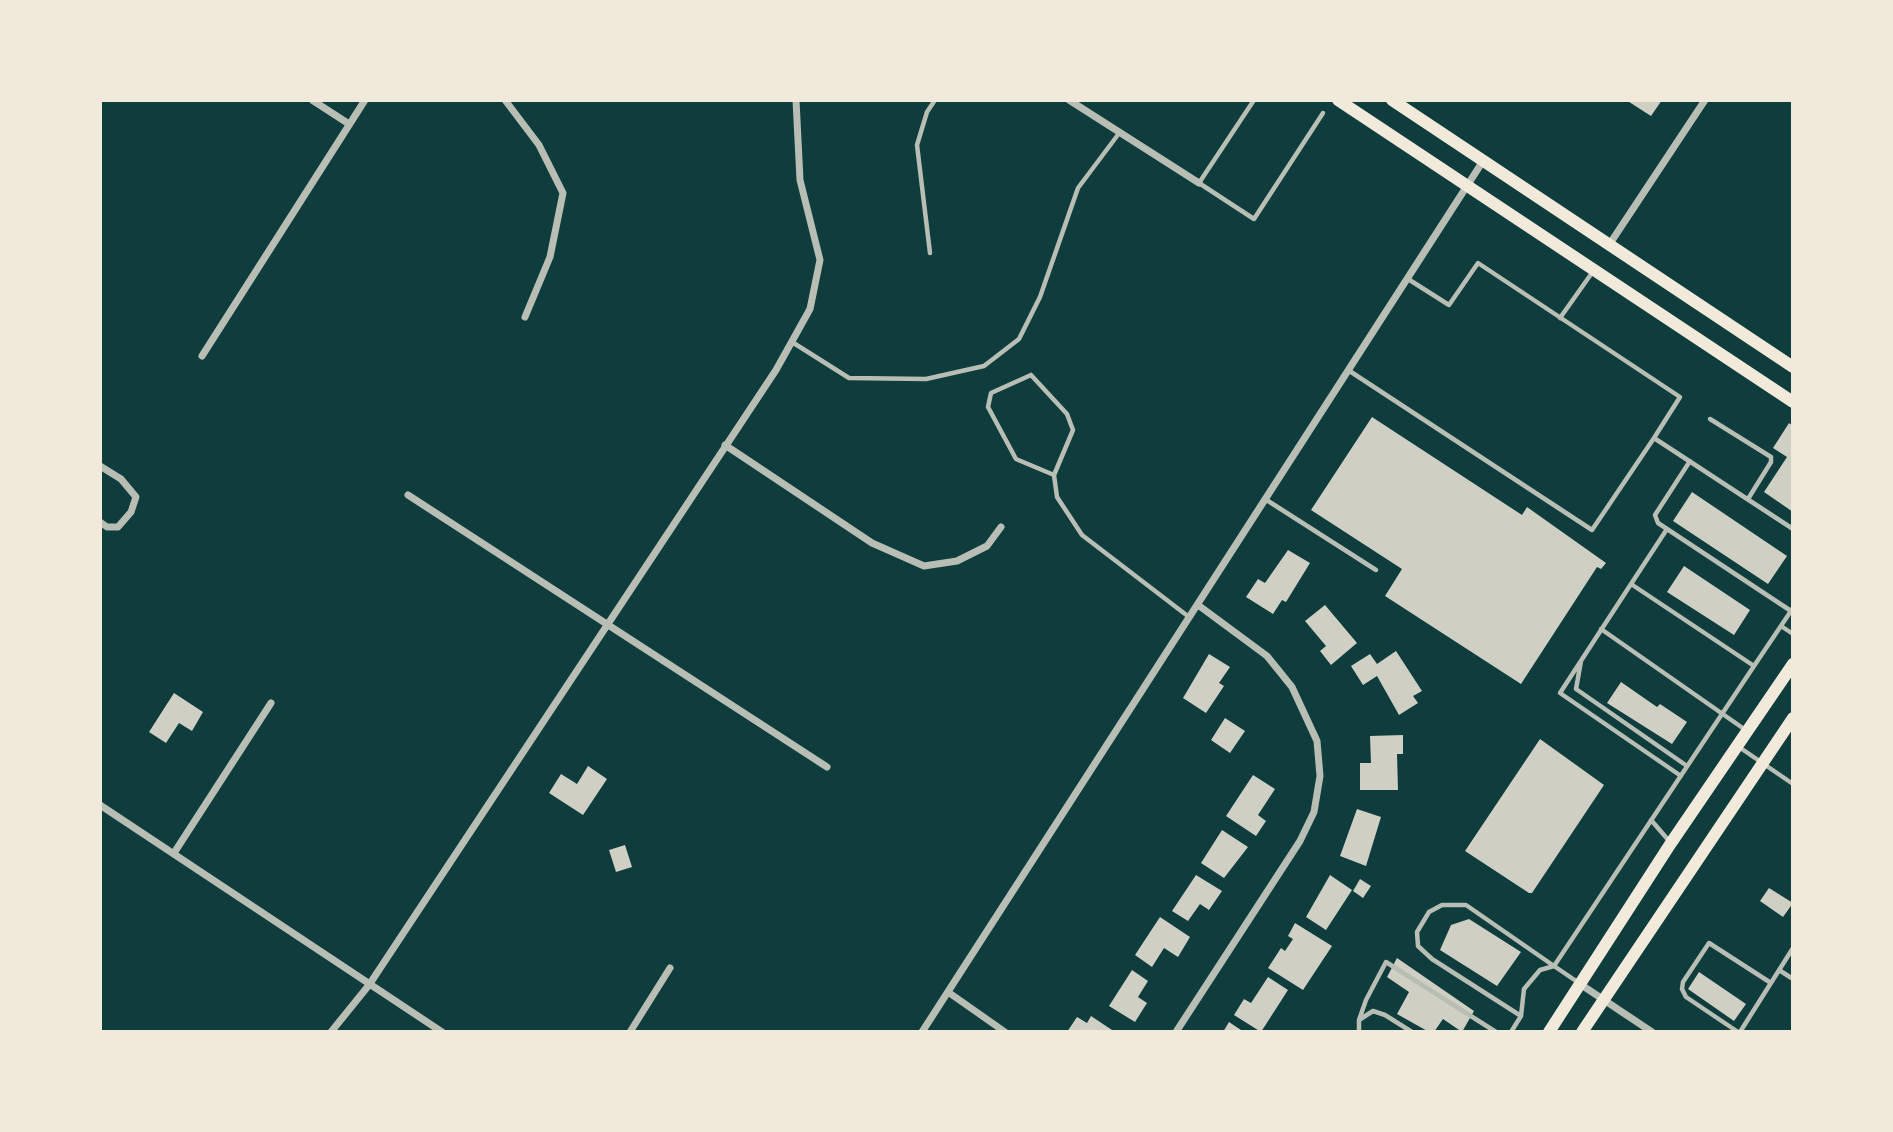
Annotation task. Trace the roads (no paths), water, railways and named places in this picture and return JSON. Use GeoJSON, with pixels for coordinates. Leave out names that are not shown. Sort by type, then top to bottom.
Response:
{"type":"FeatureCollection","features":[{"type":"Feature","properties":{"kind":"main road"},"geometry":{"type":"LineString","coordinates":[[1338,100],[1793,402]]}},
{"type":"Feature","properties":{"kind":"main road"},"geometry":{"type":"LineString","coordinates":[[1392,100],[1793,367]]}},
{"type":"Feature","properties":{"kind":"main road"},"geometry":{"type":"LineString","coordinates":[[1549,1032],[1671,843],[1793,664]]}},
{"type":"Feature","properties":{"kind":"main road"},"geometry":{"type":"LineString","coordinates":[[1582,1032],[1793,718]]}},
{"type":"Feature","properties":{"kind":"street"},"geometry":{"type":"LineString","coordinates":[[312,100],[349,124]]}},
{"type":"Feature","properties":{"kind":"street"},"geometry":{"type":"LineString","coordinates":[[202,356],[365,100]]}},
{"type":"Feature","properties":{"kind":"street"},"geometry":{"type":"LineString","coordinates":[[505,100],[539,145],[563,193],[550,257],[525,317]]}},
{"type":"Feature","properties":{"kind":"street"},"geometry":{"type":"LineString","coordinates":[[331,1032],[369,985],[725,445],[792,342],[810,309],[820,260],[800,180],[796,100]]}},
{"type":"Feature","properties":{"kind":"street"},"geometry":{"type":"LineString","coordinates":[[1069,100],[1199,183]]}},
{"type":"Feature","properties":{"kind":"street"},"geometry":{"type":"LineString","coordinates":[[1609,246],[1705,100]]}},
{"type":"Feature","properties":{"kind":"street"},"geometry":{"type":"LineString","coordinates":[[922,1032],[1483,162]]}},
{"type":"Feature","properties":{"kind":"street"},"geometry":{"type":"LineString","coordinates":[[725,445],[872,543],[924,566],[957,561],[987,546],[1001,527]]}},
{"type":"Feature","properties":{"kind":"street"},"geometry":{"type":"LineString","coordinates":[[100,466],[121,479],[136,498],[131,512],[118,527],[107,527],[100,522]]}},
{"type":"Feature","properties":{"kind":"street"},"geometry":{"type":"LineString","coordinates":[[408,495],[827,766]]}},
{"type":"Feature","properties":{"kind":"street"},"geometry":{"type":"LineString","coordinates":[[1176,1032],[1300,841],[1314,812],[1320,776],[1317,741],[1292,687],[1267,656],[1198,605]]}},
{"type":"Feature","properties":{"kind":"street"},"geometry":{"type":"LineString","coordinates":[[174,853],[271,703]]}},
{"type":"Feature","properties":{"kind":"street"},"geometry":{"type":"LineString","coordinates":[[100,805],[251,908],[442,1032]]}},
{"type":"Feature","properties":{"kind":"street"},"geometry":{"type":"LineString","coordinates":[[630,1032],[670,968]]}},
{"type":"Feature","properties":{"kind":"street"},"geometry":{"type":"LineString","coordinates":[[1579,983],[1652,1032]]}},
{"type":"Feature","properties":{"kind":"street"},"geometry":{"type":"LineString","coordinates":[[947,992],[1005,1032]]}},
{"type":"Feature","properties":{"kind":"lane"},"geometry":{"type":"LineString","coordinates":[[930,253],[917,145],[927,112],[935,100]]}},
{"type":"Feature","properties":{"kind":"lane"},"geometry":{"type":"LineString","coordinates":[[1254,100],[1199,183],[1254,219],[1323,113]]}},
{"type":"Feature","properties":{"kind":"lane"},"geometry":{"type":"LineString","coordinates":[[792,342],[849,379],[926,379],[984,366],[1019,339],[1040,297],[1078,188],[1120,132]]}},
{"type":"Feature","properties":{"kind":"lane"},"geometry":{"type":"LineString","coordinates":[[1348,370],[1592,530],[1680,397],[1478,263],[1449,305],[1407,278]]}},
{"type":"Feature","properties":{"kind":"lane"},"geometry":{"type":"LineString","coordinates":[[1560,318],[1594,270]]}},
{"type":"Feature","properties":{"kind":"lane"},"geometry":{"type":"LineString","coordinates":[[1054,475],[1016,459],[988,407],[991,393],[1031,374],[1067,414],[1073,429],[1054,475],[1057,497],[1082,535],[1190,617]]}},
{"type":"Feature","properties":{"kind":"lane"},"geometry":{"type":"LineString","coordinates":[[1710,418],[1770,457],[1771,462],[1748,499]]}},
{"type":"Feature","properties":{"kind":"lane"},"geometry":{"type":"LineString","coordinates":[[1654,438],[1793,529]]}},
{"type":"Feature","properties":{"kind":"lane"},"geometry":{"type":"LineString","coordinates":[[1511,1032],[1521,1016],[1524,989],[1540,970],[1554,966],[1792,609],[1658,523],[1655,515],[1690,461]]}},
{"type":"Feature","properties":{"kind":"lane"},"geometry":{"type":"LineString","coordinates":[[1264,499],[1377,570]]}},
{"type":"Feature","properties":{"kind":"lane"},"geometry":{"type":"LineString","coordinates":[[1667,529],[1560,693],[1681,776]]}},
{"type":"Feature","properties":{"kind":"lane"},"geometry":{"type":"LineString","coordinates":[[1631,584],[1754,666]]}},
{"type":"Feature","properties":{"kind":"lane"},"geometry":{"type":"LineString","coordinates":[[1781,626],[1793,634]]}},
{"type":"Feature","properties":{"kind":"lane"},"geometry":{"type":"LineString","coordinates":[[1601,629],[1748,731]]}},
{"type":"Feature","properties":{"kind":"lane"},"geometry":{"type":"LineString","coordinates":[[1582,657],[1576,689],[1687,766]]}},
{"type":"Feature","properties":{"kind":"lane"},"geometry":{"type":"LineString","coordinates":[[1738,746],[1793,784]]}},
{"type":"Feature","properties":{"kind":"lane"},"geometry":{"type":"LineString","coordinates":[[1651,820],[1671,843]]}},
{"type":"Feature","properties":{"kind":"lane"},"geometry":{"type":"LineString","coordinates":[[1521,1016],[1432,959],[1418,946],[1417,932],[1429,912],[1442,905],[1466,905],[1579,983]]}},
{"type":"Feature","properties":{"kind":"lane"},"geometry":{"type":"LineString","coordinates":[[1771,983],[1709,943],[1683,982],[1682,989],[1686,997],[1739,1032],[1771,983],[1793,948]]}},
{"type":"Feature","properties":{"kind":"lane"},"geometry":{"type":"LineString","coordinates":[[1359,1032],[1359,1020],[1386,962],[1496,1032]]}},
{"type":"Feature","properties":{"kind":"lane"},"geometry":{"type":"LineString","coordinates":[[1779,970],[1793,979]]}},
{"type":"Feature","properties":{"kind":"lane"},"geometry":{"type":"LineString","coordinates":[[1359,1020],[1373,1011],[1385,1015],[1412,1032]]}}]}
